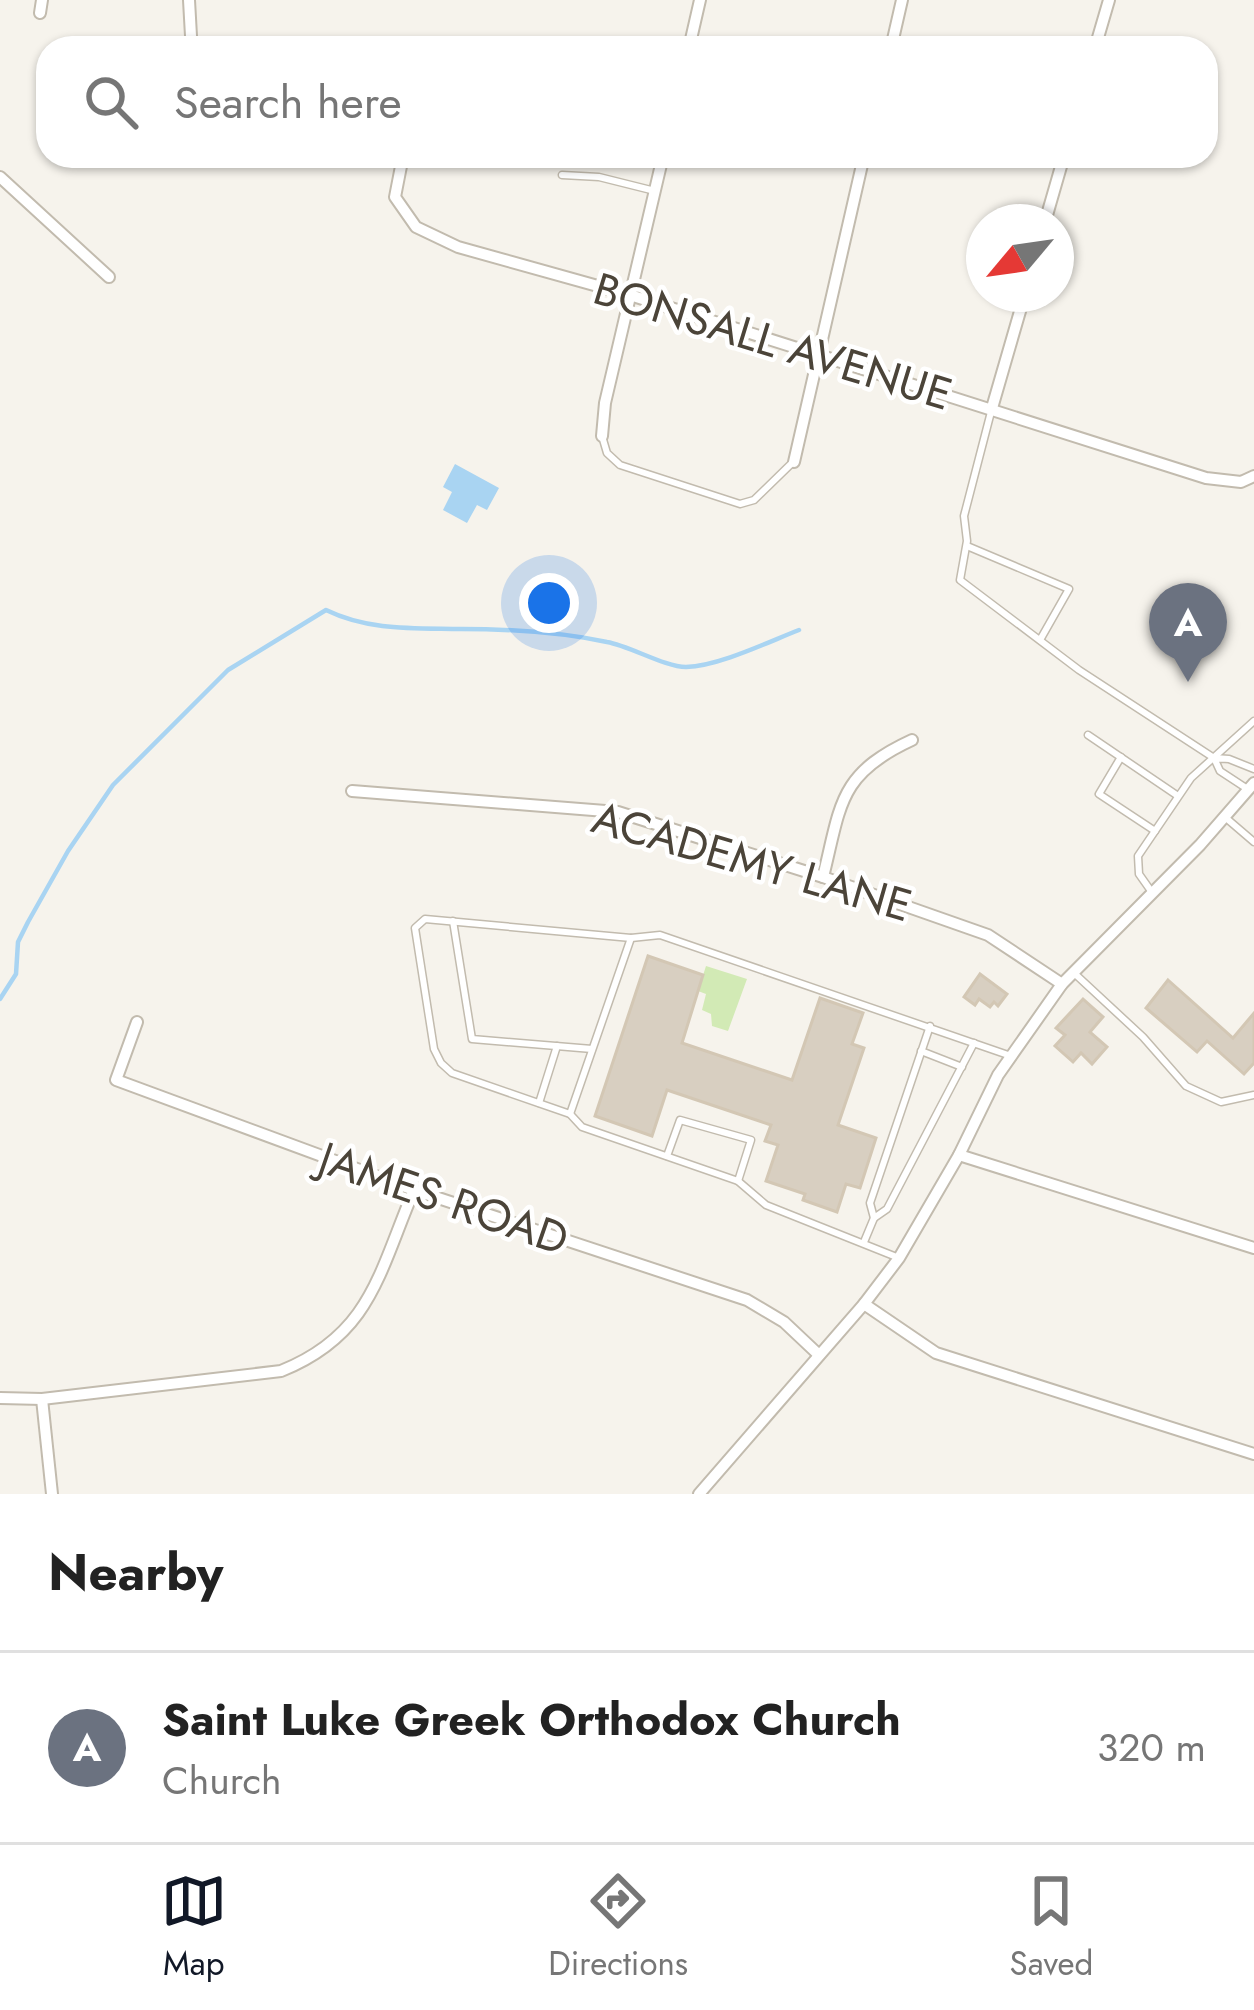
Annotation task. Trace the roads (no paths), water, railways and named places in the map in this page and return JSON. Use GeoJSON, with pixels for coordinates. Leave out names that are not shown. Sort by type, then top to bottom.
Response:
{"type":"FeatureCollection","features":[{"type":"Feature","properties":{"kind":"street"},"geometry":{"type":"LineString","coordinates":[[189,0],[191,36]]}},
{"type":"Feature","properties":{"kind":"street"},"geometry":{"type":"LineString","coordinates":[[691,36],[700,0]]}},
{"type":"Feature","properties":{"kind":"street"},"geometry":{"type":"LineString","coordinates":[[894,36],[902,0]]}},
{"type":"Feature","properties":{"kind":"street"},"geometry":{"type":"LineString","coordinates":[[1098,36],[1109,0]]}},
{"type":"Feature","properties":{"kind":"street","name":"BONSALL AVENUE"},"geometry":{"type":"LineString","coordinates":[[401,168],[395,197],[416,227],[458,247],[630,296],[1206,478],[1241,482],[1254,476]]}},
{"type":"Feature","properties":{"kind":"street"},"geometry":{"type":"LineString","coordinates":[[602,436],[605,403],[660,168]]}},
{"type":"Feature","properties":{"kind":"street"},"geometry":{"type":"LineString","coordinates":[[794,462],[861,168]]}},
{"type":"Feature","properties":{"kind":"street"},"geometry":{"type":"LineString","coordinates":[[1050,204],[1061,168]]}},
{"type":"Feature","properties":{"kind":"street"},"geometry":{"type":"LineString","coordinates":[[0,177],[109,277]]}},
{"type":"Feature","properties":{"kind":"street"},"geometry":{"type":"LineString","coordinates":[[992,408],[1019,312]]}},
{"type":"Feature","properties":{"kind":"street"},"geometry":{"type":"LineString","coordinates":[[823,877],[843,799],[857,774],[879,756],[912,740]]}},
{"type":"Feature","properties":{"kind":"street"},"geometry":{"type":"LineString","coordinates":[[699,1494],[864,1304],[898,1258],[959,1155],[998,1075],[1062,984],[1251,787]]}},
{"type":"Feature","properties":{"kind":"street","name":"ACADEMY LANE"},"geometry":{"type":"LineString","coordinates":[[352,791],[617,812],[988,935],[1062,984]]}},
{"type":"Feature","properties":{"kind":"street","name":"JAMES ROAD"},"geometry":{"type":"LineString","coordinates":[[137,1022],[116,1080],[414,1190],[747,1300],[784,1322],[819,1355]]}},
{"type":"Feature","properties":{"kind":"street"},"geometry":{"type":"LineString","coordinates":[[959,1155],[1254,1248]]}},
{"type":"Feature","properties":{"kind":"street"},"geometry":{"type":"LineString","coordinates":[[0,1398],[42,1399],[281,1371],[314,1358],[341,1338],[363,1309],[414,1190]]}},
{"type":"Feature","properties":{"kind":"street"},"geometry":{"type":"LineString","coordinates":[[864,1304],[936,1353],[1254,1454]]}},
{"type":"Feature","properties":{"kind":"street"},"geometry":{"type":"LineString","coordinates":[[42,1399],[52,1494]]}},
{"type":"Feature","properties":{"kind":"lane"},"geometry":{"type":"LineString","coordinates":[[562,176],[599,177],[655,191]]}},
{"type":"Feature","properties":{"kind":"lane"},"geometry":{"type":"LineString","coordinates":[[992,408],[964,516],[967,546],[960,580],[1214,758],[1254,769]]}},
{"type":"Feature","properties":{"kind":"lane"},"geometry":{"type":"LineString","coordinates":[[602,436],[607,453],[620,465],[740,504],[754,500],[794,462]]}},
{"type":"Feature","properties":{"kind":"lane"},"geometry":{"type":"LineString","coordinates":[[967,546],[1070,589],[1040,640]]}},
{"type":"Feature","properties":{"kind":"lane"},"geometry":{"type":"LineString","coordinates":[[1153,893],[1138,874],[1138,856],[1191,778],[1254,721]]}},
{"type":"Feature","properties":{"kind":"lane"},"geometry":{"type":"LineString","coordinates":[[1088,735],[1178,796]]}},
{"type":"Feature","properties":{"kind":"lane"},"geometry":{"type":"LineString","coordinates":[[1121,757],[1099,794],[1155,831]]}},
{"type":"Feature","properties":{"kind":"lane"},"geometry":{"type":"LineString","coordinates":[[1214,758],[1220,771],[1251,787]]}},
{"type":"Feature","properties":{"kind":"lane"},"geometry":{"type":"LineString","coordinates":[[1226,818],[1254,842]]}},
{"type":"Feature","properties":{"kind":"lane"},"geometry":{"type":"LineString","coordinates":[[898,1258],[766,1205],[737,1181],[582,1127],[570,1114],[452,1072],[434,1049],[415,928],[425,920],[631,938],[660,935],[1011,1056]]}},
{"type":"Feature","properties":{"kind":"lane"},"geometry":{"type":"LineString","coordinates":[[453,921],[472,1039],[592,1049]]}},
{"type":"Feature","properties":{"kind":"lane"},"geometry":{"type":"LineString","coordinates":[[570,1114],[631,938]]}},
{"type":"Feature","properties":{"kind":"lane"},"geometry":{"type":"LineString","coordinates":[[1073,973],[1143,1037],[1186,1086],[1221,1102],[1254,1095]]}},
{"type":"Feature","properties":{"kind":"lane"},"geometry":{"type":"LineString","coordinates":[[874,1218],[870,1202],[930,1026]]}},
{"type":"Feature","properties":{"kind":"lane"},"geometry":{"type":"LineString","coordinates":[[864,1242],[874,1218],[886,1210],[974,1043]]}},
{"type":"Feature","properties":{"kind":"lane"},"geometry":{"type":"LineString","coordinates":[[539,1103],[557,1046]]}},
{"type":"Feature","properties":{"kind":"lane"},"geometry":{"type":"LineString","coordinates":[[921,1051],[962,1066]]}},
{"type":"Feature","properties":{"kind":"lane"},"geometry":{"type":"LineString","coordinates":[[667,1156],[680,1120],[751,1140],[737,1181]]}},
{"type":"Feature","properties":{"kind":"water"},"geometry":{"type":"Polygon","coordinates":[[[455,464],[499,488],[487,510],[477,505],[467,523],[443,510],[452,492],[443,487],[455,464]]]}},
{"type":"Feature","properties":{"kind":"waterway"},"geometry":{"type":"LineString","coordinates":[[0,999],[16,974],[18,942],[28,922],[113,785],[228,670],[326,610],[392,627],[553,633],[616,644],[686,667],[728,658],[799,630]]}},
{"type":"Feature","properties":{"kind":"place","name":"Saint Luke Greek Orthodox Church"},"geometry":{"type":"Point","coordinates":[1188,682]}}]}
